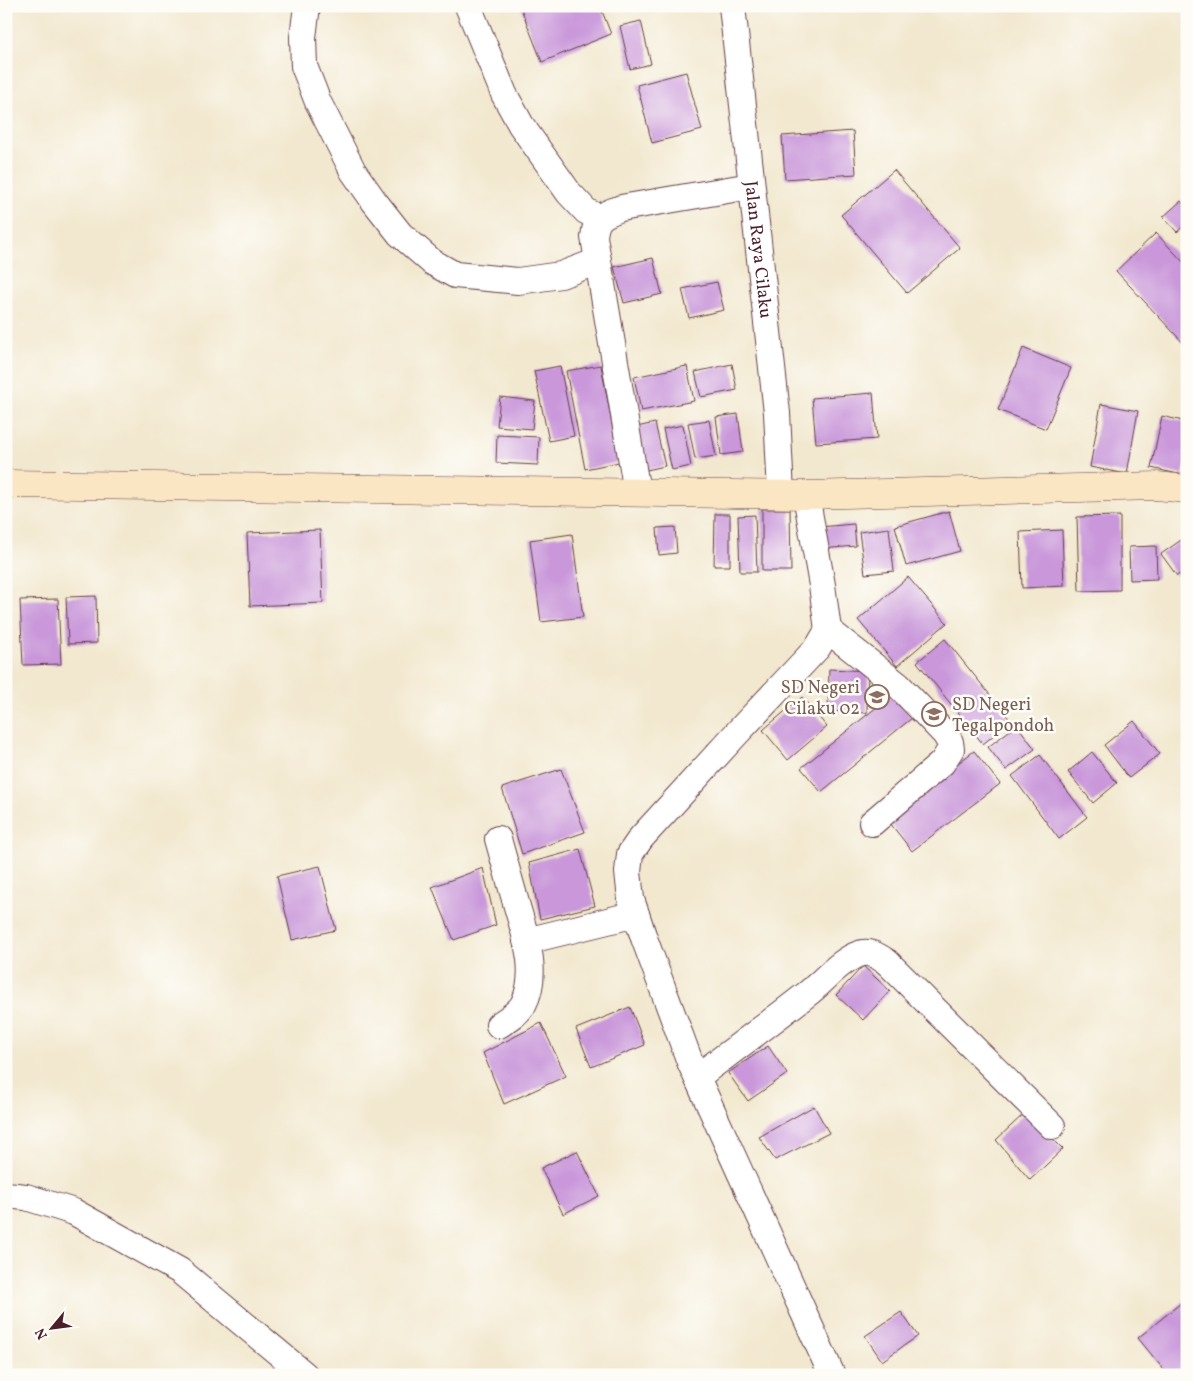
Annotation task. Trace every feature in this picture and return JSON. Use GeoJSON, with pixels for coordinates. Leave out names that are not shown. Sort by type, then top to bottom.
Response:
{"type":"FeatureCollection","features":[{"type":"Feature","properties":{"kind":"street"},"geometry":{"type":"LineString","coordinates":[[307,6],[303,37],[304,66],[318,102],[353,171],[400,234],[432,262],[455,274],[518,281],[560,275],[598,261]]}},
{"type":"Feature","properties":{"kind":"street"},"geometry":{"type":"LineString","coordinates":[[468,6],[504,94],[521,125],[570,192],[586,211],[599,218]]}},
{"type":"Feature","properties":{"kind":"street","name":"Jalan Raya Cilaku"},"geometry":{"type":"LineString","coordinates":[[732,6],[776,413],[794,494],[822,585],[828,630]]}},
{"type":"Feature","properties":{"kind":"street"},"geometry":{"type":"LineString","coordinates":[[637,492],[594,237],[595,227],[599,218],[606,213],[621,208],[751,186]]}},
{"type":"Feature","properties":{"kind":"street"},"geometry":{"type":"LineString","coordinates":[[6,484],[794,494],[1157,486],[1187,489]]}},
{"type":"Feature","properties":{"kind":"street"},"geometry":{"type":"LineString","coordinates":[[832,1375],[690,1062],[631,899],[628,872],[630,854],[641,838],[818,647],[828,630],[898,685],[945,734],[950,742],[951,749],[942,763],[872,823]]}},
{"type":"Feature","properties":{"kind":"street"},"geometry":{"type":"LineString","coordinates":[[498,839],[530,960],[529,988],[522,1006],[513,1017],[499,1025]]}},
{"type":"Feature","properties":{"kind":"street"},"geometry":{"type":"LineString","coordinates":[[526,941],[636,914]]}},
{"type":"Feature","properties":{"kind":"street"},"geometry":{"type":"LineString","coordinates":[[697,1077],[809,993],[837,967],[853,957],[866,953],[873,954],[887,962],[1052,1126]]}},
{"type":"Feature","properties":{"kind":"street"},"geometry":{"type":"LineString","coordinates":[[6,1195],[26,1198],[74,1212],[180,1271],[304,1375]]}},
{"type":"Feature","properties":{"kind":"building"},"geometry":{"type":"Polygon","coordinates":[[[520,6],[600,6],[611,34],[542,62],[520,6]]]}},
{"type":"Feature","properties":{"kind":"building"},"geometry":{"type":"Polygon","coordinates":[[[641,21],[651,64],[630,69],[620,26],[641,21]]]}},
{"type":"Feature","properties":{"kind":"building"},"geometry":{"type":"Polygon","coordinates":[[[686,72],[702,130],[652,143],[637,85],[686,72]]]}},
{"type":"Feature","properties":{"kind":"building"},"geometry":{"type":"Polygon","coordinates":[[[853,131],[856,174],[785,179],[782,136],[853,131]]]}},
{"type":"Feature","properties":{"kind":"building"},"geometry":{"type":"Polygon","coordinates":[[[894,170],[960,248],[907,293],[841,215],[894,170]]]}},
{"type":"Feature","properties":{"kind":"building"},"geometry":{"type":"Polygon","coordinates":[[[1181,201],[1187,208],[1187,223],[1177,232],[1163,217],[1181,201]]]}},
{"type":"Feature","properties":{"kind":"building"},"geometry":{"type":"Polygon","coordinates":[[[1156,233],[1187,266],[1187,347],[1116,271],[1156,233]]]}},
{"type":"Feature","properties":{"kind":"building"},"geometry":{"type":"Polygon","coordinates":[[[653,258],[662,294],[624,303],[614,267],[653,258]]]}},
{"type":"Feature","properties":{"kind":"building"},"geometry":{"type":"Polygon","coordinates":[[[717,282],[724,310],[689,318],[682,289],[717,282]]]}},
{"type":"Feature","properties":{"kind":"building"},"geometry":{"type":"Polygon","coordinates":[[[1023,348],[1071,368],[1046,429],[998,410],[1023,348]]]}},
{"type":"Feature","properties":{"kind":"building"},"geometry":{"type":"Polygon","coordinates":[[[732,364],[737,390],[701,397],[695,372],[732,364]]]}},
{"type":"Feature","properties":{"kind":"building"},"geometry":{"type":"Polygon","coordinates":[[[601,365],[619,462],[585,469],[566,371],[601,365]]]}},
{"type":"Feature","properties":{"kind":"building"},"geometry":{"type":"Polygon","coordinates":[[[560,366],[574,436],[549,441],[534,371],[560,366]]]}},
{"type":"Feature","properties":{"kind":"building"},"geometry":{"type":"Polygon","coordinates":[[[687,366],[694,401],[641,411],[634,377],[687,366]]]}},
{"type":"Feature","properties":{"kind":"building"},"geometry":{"type":"Polygon","coordinates":[[[873,393],[877,439],[816,443],[812,398],[873,393]]]}},
{"type":"Feature","properties":{"kind":"building"},"geometry":{"type":"Polygon","coordinates":[[[500,397],[535,401],[532,429],[497,426],[500,397]]]}},
{"type":"Feature","properties":{"kind":"building"},"geometry":{"type":"Polygon","coordinates":[[[1101,404],[1138,411],[1127,474],[1090,467],[1101,404]]]}},
{"type":"Feature","properties":{"kind":"building"},"geometry":{"type":"Polygon","coordinates":[[[738,414],[743,452],[721,455],[716,417],[738,414]]]}},
{"type":"Feature","properties":{"kind":"building"},"geometry":{"type":"Polygon","coordinates":[[[1162,416],[1187,422],[1187,458],[1183,475],[1151,468],[1162,416]]]}},
{"type":"Feature","properties":{"kind":"building"},"geometry":{"type":"Polygon","coordinates":[[[709,420],[716,456],[695,459],[688,423],[709,420]]]}},
{"type":"Feature","properties":{"kind":"building"},"geometry":{"type":"Polygon","coordinates":[[[655,423],[665,466],[642,471],[632,428],[655,423]]]}},
{"type":"Feature","properties":{"kind":"building"},"geometry":{"type":"Polygon","coordinates":[[[683,425],[691,466],[672,470],[663,429],[683,425]]]}},
{"type":"Feature","properties":{"kind":"building"},"geometry":{"type":"Polygon","coordinates":[[[497,435],[539,437],[538,465],[496,463],[497,435]]]}},
{"type":"Feature","properties":{"kind":"building"},"geometry":{"type":"Polygon","coordinates":[[[762,509],[790,509],[791,571],[762,571],[762,509]]]}},
{"type":"Feature","properties":{"kind":"building"},"geometry":{"type":"Polygon","coordinates":[[[949,511],[960,551],[906,566],[895,526],[949,511]]]}},
{"type":"Feature","properties":{"kind":"building"},"geometry":{"type":"Polygon","coordinates":[[[715,514],[730,514],[730,566],[714,566],[715,514]]]}},
{"type":"Feature","properties":{"kind":"building"},"geometry":{"type":"Polygon","coordinates":[[[755,515],[757,572],[740,572],[738,516],[755,515]]]}},
{"type":"Feature","properties":{"kind":"building"},"geometry":{"type":"Polygon","coordinates":[[[1120,516],[1120,590],[1079,591],[1077,517],[1120,516]]]}},
{"type":"Feature","properties":{"kind":"building"},"geometry":{"type":"Polygon","coordinates":[[[854,524],[856,546],[821,549],[819,527],[854,524]]]}},
{"type":"Feature","properties":{"kind":"building"},"geometry":{"type":"Polygon","coordinates":[[[675,527],[677,553],[659,555],[657,528],[675,527]]]}},
{"type":"Feature","properties":{"kind":"building"},"geometry":{"type":"Polygon","coordinates":[[[889,528],[894,571],[865,574],[859,532],[889,528]]]}},
{"type":"Feature","properties":{"kind":"building"},"geometry":{"type":"Polygon","coordinates":[[[320,530],[323,603],[250,606],[247,533],[320,530]]]}},
{"type":"Feature","properties":{"kind":"building"},"geometry":{"type":"Polygon","coordinates":[[[1062,530],[1064,586],[1022,588],[1020,532],[1062,530]]]}},
{"type":"Feature","properties":{"kind":"building"},"geometry":{"type":"Polygon","coordinates":[[[572,534],[583,617],[541,622],[530,540],[572,534]]]}},
{"type":"Feature","properties":{"kind":"building"},"geometry":{"type":"Polygon","coordinates":[[[1187,536],[1187,568],[1177,576],[1161,554],[1187,536]]]}},
{"type":"Feature","properties":{"kind":"building"},"geometry":{"type":"Polygon","coordinates":[[[1156,546],[1157,579],[1130,580],[1129,547],[1156,546]]]}},
{"type":"Feature","properties":{"kind":"building"},"geometry":{"type":"Polygon","coordinates":[[[908,577],[947,623],[897,666],[858,620],[908,577]]]}},
{"type":"Feature","properties":{"kind":"building"},"geometry":{"type":"Polygon","coordinates":[[[96,596],[97,643],[68,644],[66,597],[96,596]]]}},
{"type":"Feature","properties":{"kind":"building"},"geometry":{"type":"Polygon","coordinates":[[[58,599],[61,664],[23,665],[20,600],[58,599]]]}},
{"type":"Feature","properties":{"kind":"building"},"geometry":{"type":"Polygon","coordinates":[[[945,639],[1011,721],[983,744],[917,662],[945,639]]]}},
{"type":"Feature","properties":{"kind":"building"},"geometry":{"type":"Polygon","coordinates":[[[829,669],[868,671],[867,713],[828,711],[829,669]]]}},
{"type":"Feature","properties":{"kind":"building"},"geometry":{"type":"Polygon","coordinates":[[[893,694],[912,718],[821,792],[801,768],[893,694]]]}},
{"type":"Feature","properties":{"kind":"building"},"geometry":{"type":"Polygon","coordinates":[[[802,697],[827,727],[788,760],[763,730],[802,697]]]}},
{"type":"Feature","properties":{"kind":"building"},"geometry":{"type":"Polygon","coordinates":[[[1134,721],[1160,754],[1129,778],[1104,745],[1134,721]]]}},
{"type":"Feature","properties":{"kind":"building"},"geometry":{"type":"Polygon","coordinates":[[[1017,725],[1035,749],[1006,770],[988,747],[1017,725]]]}},
{"type":"Feature","properties":{"kind":"building"},"geometry":{"type":"Polygon","coordinates":[[[974,751],[1000,784],[912,851],[886,818],[974,751]]]}},
{"type":"Feature","properties":{"kind":"building"},"geometry":{"type":"Polygon","coordinates":[[[1092,752],[1117,783],[1093,803],[1068,772],[1092,752]]]}},
{"type":"Feature","properties":{"kind":"building"},"geometry":{"type":"Polygon","coordinates":[[[1040,755],[1087,817],[1059,839],[1012,776],[1040,755]]]}},
{"type":"Feature","properties":{"kind":"building"},"geometry":{"type":"Polygon","coordinates":[[[561,769],[585,832],[522,854],[502,788],[561,769]]]}},
{"type":"Feature","properties":{"kind":"building"},"geometry":{"type":"Polygon","coordinates":[[[580,849],[595,906],[540,919],[529,863],[580,849]]]}},
{"type":"Feature","properties":{"kind":"building"},"geometry":{"type":"Polygon","coordinates":[[[320,866],[336,930],[292,940],[277,876],[320,866]]]}},
{"type":"Feature","properties":{"kind":"building"},"geometry":{"type":"Polygon","coordinates":[[[483,868],[496,925],[454,940],[432,887],[483,868]]]}},
{"type":"Feature","properties":{"kind":"building"},"geometry":{"type":"Polygon","coordinates":[[[863,966],[890,991],[863,1020],[836,995],[863,966]]]}},
{"type":"Feature","properties":{"kind":"building"},"geometry":{"type":"Polygon","coordinates":[[[630,1007],[645,1045],[591,1067],[576,1029],[630,1007]]]}},
{"type":"Feature","properties":{"kind":"building"},"geometry":{"type":"Polygon","coordinates":[[[541,1023],[566,1076],[504,1104],[483,1053],[541,1023]]]}},
{"type":"Feature","properties":{"kind":"building"},"geometry":{"type":"Polygon","coordinates":[[[768,1046],[787,1074],[748,1101],[728,1073],[768,1046]]]}},
{"type":"Feature","properties":{"kind":"building"},"geometry":{"type":"Polygon","coordinates":[[[814,1106],[829,1133],[775,1160],[759,1137],[814,1106]]]}},
{"type":"Feature","properties":{"kind":"building"},"geometry":{"type":"Polygon","coordinates":[[[1026,1112],[1063,1149],[1030,1180],[996,1140],[1026,1112]]]}},
{"type":"Feature","properties":{"kind":"building"},"geometry":{"type":"Polygon","coordinates":[[[577,1151],[599,1196],[563,1214],[541,1168],[577,1151]]]}},
{"type":"Feature","properties":{"kind":"building"},"geometry":{"type":"Polygon","coordinates":[[[1187,1298],[1187,1375],[1168,1375],[1138,1338],[1187,1298]]]}},
{"type":"Feature","properties":{"kind":"building"},"geometry":{"type":"Polygon","coordinates":[[[901,1312],[918,1336],[882,1361],[865,1336],[901,1312]]]}},
{"type":"Feature","properties":{"kind":"place","name":"SD Negeri Cilaku 02"},"geometry":{"type":"Point","coordinates":[877,697]}},
{"type":"Feature","properties":{"kind":"place","name":"SD Negeri Tegalpondoh"},"geometry":{"type":"Point","coordinates":[934,714]}}]}
